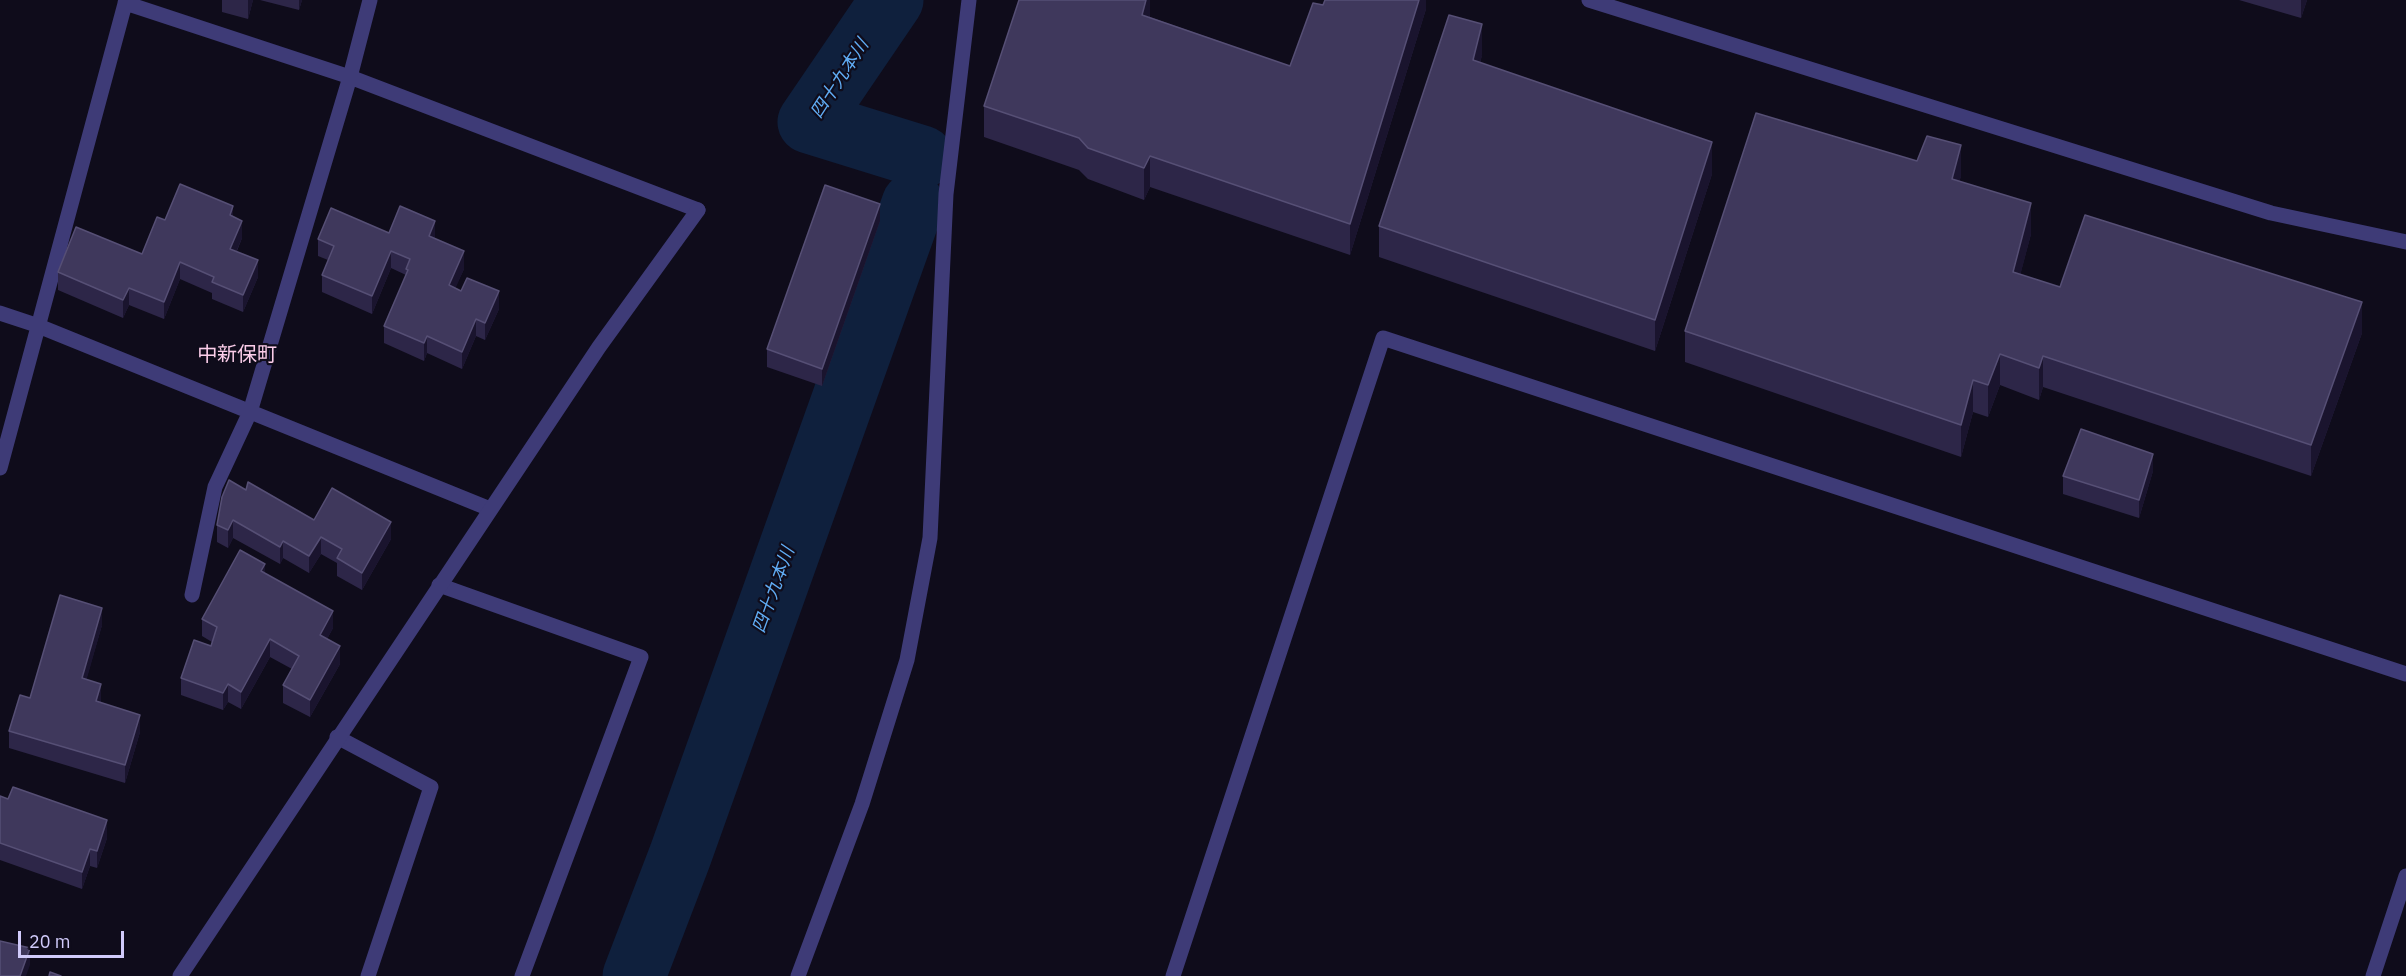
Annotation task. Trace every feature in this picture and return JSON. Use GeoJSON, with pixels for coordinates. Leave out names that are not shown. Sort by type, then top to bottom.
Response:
{"type":"FeatureCollection","features":[{"type":"Feature","properties":{"kind":"street"},"geometry":{"type":"LineString","coordinates":[[192,595],[215,487],[250,412],[350,77],[370,0]]}},
{"type":"Feature","properties":{"kind":"street"},"geometry":{"type":"LineString","coordinates":[[798,976],[862,804],[907,660],[930,538],[946,194],[969,0]]}},
{"type":"Feature","properties":{"kind":"street"},"geometry":{"type":"LineString","coordinates":[[1589,0],[2271,213],[2406,242]]}},
{"type":"Feature","properties":{"kind":"street"},"geometry":{"type":"LineString","coordinates":[[0,468],[36,326],[126,1],[350,77],[698,210],[599,347],[337,737],[180,976]]}},
{"type":"Feature","properties":{"kind":"street"},"geometry":{"type":"LineString","coordinates":[[0,314],[36,326],[490,509]]}},
{"type":"Feature","properties":{"kind":"street"},"geometry":{"type":"LineString","coordinates":[[1173,976],[1383,338],[2406,674]]}},
{"type":"Feature","properties":{"kind":"street"},"geometry":{"type":"LineString","coordinates":[[439,585],[641,657],[522,976]]}},
{"type":"Feature","properties":{"kind":"street"},"geometry":{"type":"LineString","coordinates":[[337,737],[431,787],[368,976]]}},
{"type":"Feature","properties":{"kind":"street"},"geometry":{"type":"LineString","coordinates":[[2373,976],[2406,876]]}},
{"type":"Feature","properties":{"kind":"building"},"geometry":{"type":"Polygon","coordinates":[[[1019,0],[1146,0],[1142,15],[1290,66],[1313,3],[1323,5],[1325,0],[1419,0],[1350,224],[1150,156],[1144,168],[1088,148],[1079,138],[984,106],[1019,0]]]}},
{"type":"Feature","properties":{"kind":"building"},"geometry":{"type":"Polygon","coordinates":[[[1449,15],[1482,24],[1473,60],[1712,142],[1655,320],[1379,226],[1449,15]]]}},
{"type":"Feature","properties":{"kind":"building"},"geometry":{"type":"Polygon","coordinates":[[[1756,113],[1917,161],[1927,136],[1961,145],[1952,179],[2031,203],[2013,272],[2060,287],[2085,215],[2362,302],[2311,445],[2043,356],[2039,368],[2000,354],[1988,385],[1973,380],[1961,425],[1685,331],[1756,113]]]}},
{"type":"Feature","properties":{"kind":"building"},"geometry":{"type":"Polygon","coordinates":[[[180,184],[233,206],[230,215],[242,221],[230,249],[258,260],[243,295],[212,282],[214,277],[180,262],[164,302],[129,288],[123,300],[58,272],[76,227],[142,254],[157,217],[165,220],[180,184]]]}},
{"type":"Feature","properties":{"kind":"building"},"geometry":{"type":"Polygon","coordinates":[[[825,185],[880,204],[822,369],[767,349],[825,185]]]}},
{"type":"Feature","properties":{"kind":"building"},"geometry":{"type":"Polygon","coordinates":[[[400,206],[435,221],[429,236],[464,251],[449,285],[461,291],[467,278],[499,291],[485,323],[476,319],[462,352],[427,336],[424,343],[384,326],[408,270],[406,269],[410,259],[391,251],[372,296],[322,275],[334,246],[318,239],[331,208],[389,233],[400,206]]]}},
{"type":"Feature","properties":{"kind":"building"},"geometry":{"type":"Polygon","coordinates":[[[2081,429],[2153,454],[2139,500],[2063,476],[2081,429]]]}},
{"type":"Feature","properties":{"kind":"building"},"geometry":{"type":"Polygon","coordinates":[[[229,480],[246,490],[248,482],[314,520],[332,488],[391,522],[362,573],[337,558],[342,549],[321,537],[309,556],[283,541],[280,547],[233,520],[228,530],[217,525],[222,497],[229,480]]]}},
{"type":"Feature","properties":{"kind":"building"},"geometry":{"type":"Polygon","coordinates":[[[240,550],[265,564],[261,571],[333,611],[320,635],[340,646],[310,700],[283,685],[299,656],[270,639],[241,692],[228,684],[223,693],[181,678],[194,640],[211,646],[217,627],[202,619],[240,550]]]}},
{"type":"Feature","properties":{"kind":"building"},"geometry":{"type":"Polygon","coordinates":[[[60,595],[102,608],[82,678],[101,684],[96,701],[140,715],[125,765],[9,731],[20,695],[30,698],[60,595]]]}},
{"type":"Feature","properties":{"kind":"building"},"geometry":{"type":"Polygon","coordinates":[[[13,787],[107,820],[97,851],[90,849],[82,872],[0,843],[0,796],[8,799],[13,787]]]}},
{"type":"Feature","properties":{"kind":"building"},"geometry":{"type":"Polygon","coordinates":[[[0,941],[30,948],[20,976],[0,976],[0,941]]]}},
{"type":"Feature","properties":{"kind":"building"},"geometry":{"type":"Polygon","coordinates":[[[50,972],[61,976],[49,976],[50,972]]]}},
{"type":"Feature","properties":{"kind":"waterway","name":"四十九本川"},"geometry":{"type":"LineString","coordinates":[[892,0],[809,122],[922,157]]}},
{"type":"Feature","properties":{"kind":"waterway","name":"四十九本川"},"geometry":{"type":"LineString","coordinates":[[634,976],[680,856],[913,204]]}},
{"type":"Feature","properties":{"kind":"district","name":"中新保町"},"geometry":{"type":"Point","coordinates":[237,355]}}]}
